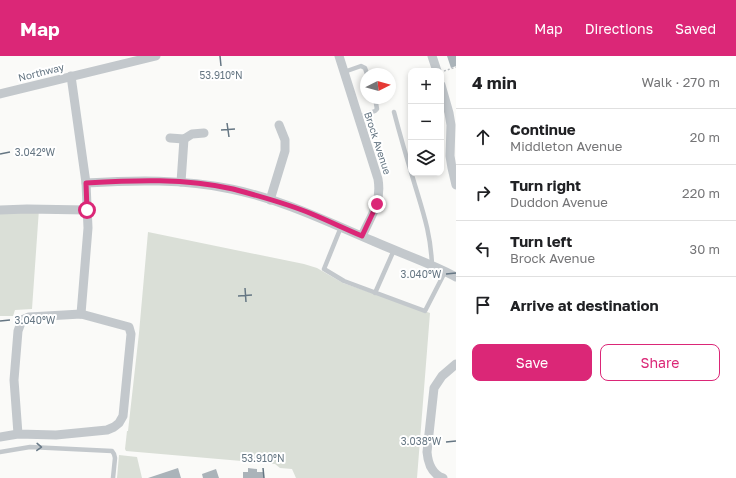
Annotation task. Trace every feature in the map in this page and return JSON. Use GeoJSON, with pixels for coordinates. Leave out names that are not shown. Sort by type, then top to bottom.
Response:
{"type":"FeatureCollection","features":[{"type":"Feature","properties":{"kind":"street","name":"Northway"},"geometry":{"type":"LineString","coordinates":[[0,94],[156,56]]}},
{"type":"Feature","properties":{"kind":"street","name":"Brock Avenue"},"geometry":{"type":"LineString","coordinates":[[341,56],[344,72],[380,189],[380,197],[362,236]]}},
{"type":"Feature","properties":{"kind":"street"},"geometry":{"type":"LineString","coordinates":[[432,56],[436,68]]}},
{"type":"Feature","properties":{"kind":"street"},"geometry":{"type":"LineString","coordinates":[[71,76],[86,183],[87,249],[81,314]]}},
{"type":"Feature","properties":{"kind":"street"},"geometry":{"type":"LineString","coordinates":[[444,96],[450,119],[450,156],[456,185]]}},
{"type":"Feature","properties":{"kind":"street"},"geometry":{"type":"LineString","coordinates":[[270,200],[285,151],[285,140],[279,125]]}},
{"type":"Feature","properties":{"kind":"street"},"geometry":{"type":"LineString","coordinates":[[170,138],[184,139],[192,134],[204,133]]}},
{"type":"Feature","properties":{"kind":"street"},"geometry":{"type":"LineString","coordinates":[[181,182],[184,139]]}},
{"type":"Feature","properties":{"kind":"street"},"geometry":{"type":"LineString","coordinates":[[86,183],[144,180],[181,182],[232,189],[312,214],[456,276]]}},
{"type":"Feature","properties":{"kind":"street"},"geometry":{"type":"LineString","coordinates":[[0,210],[87,210]]}},
{"type":"Feature","properties":{"kind":"street"},"geometry":{"type":"LineString","coordinates":[[0,437],[18,434],[56,435],[107,430],[119,423],[123,416],[132,334],[129,327],[81,314],[30,317],[22,320],[18,331],[14,380],[18,434]]}},
{"type":"Feature","properties":{"kind":"street"},"geometry":{"type":"LineString","coordinates":[[444,478],[439,476],[434,471],[428,459],[427,452],[432,395],[437,382],[456,364]]}},
{"type":"Feature","properties":{"kind":"lane"},"geometry":{"type":"LineString","coordinates":[[344,72],[363,66],[364,68]]}},
{"type":"Feature","properties":{"kind":"lane"},"geometry":{"type":"LineString","coordinates":[[358,117],[375,112],[377,109],[376,104]]}},
{"type":"Feature","properties":{"kind":"lane"},"geometry":{"type":"LineString","coordinates":[[394,112],[428,227],[432,250],[432,266]]}},
{"type":"Feature","properties":{"kind":"lane"},"geometry":{"type":"LineString","coordinates":[[341,227],[324,269],[344,281],[424,310],[444,272]]}},
{"type":"Feature","properties":{"kind":"lane"},"geometry":{"type":"LineString","coordinates":[[375,293],[394,250]]}},
{"type":"Feature","properties":{"kind":"lane"},"geometry":{"type":"LineString","coordinates":[[0,452],[30,447],[112,452],[115,458],[113,478]]}},
{"type":"Feature","properties":{"kind":"path"},"geometry":{"type":"LineString","coordinates":[[444,71],[456,67]]}},
{"type":"Feature","properties":{"kind":"shaded area"},"geometry":{"type":"Polygon","coordinates":[[[39,209],[32,309],[15,310],[13,316],[0,316],[0,210],[39,209]]]}},
{"type":"Feature","properties":{"kind":"shaded area"},"geometry":{"type":"Polygon","coordinates":[[[148,232],[304,264],[317,268],[343,283],[430,313],[417,478],[296,478],[292,469],[280,468],[275,464],[126,451],[148,232]]]}},
{"type":"Feature","properties":{"kind":"shaded area"},"geometry":{"type":"Polygon","coordinates":[[[119,455],[137,457],[142,478],[117,478],[119,455]]]}},
{"type":"Feature","properties":{"kind":"building"},"geometry":{"type":"Polygon","coordinates":[[[447,56],[456,56],[456,66],[451,68],[447,56]]]}},
{"type":"Feature","properties":{"kind":"building"},"geometry":{"type":"Polygon","coordinates":[[[178,468],[181,478],[148,478],[178,468]]]}},
{"type":"Feature","properties":{"kind":"building"},"geometry":{"type":"Polygon","coordinates":[[[248,468],[257,469],[257,472],[264,472],[264,478],[243,478],[243,472],[248,472],[248,468]]]}},
{"type":"Feature","properties":{"kind":"building"},"geometry":{"type":"Polygon","coordinates":[[[216,469],[219,478],[203,478],[202,474],[216,469]]]}},
{"type":"Feature","properties":{"kind":"route"},"geometry":{"type":"LineString","coordinates":[[87,210],[86,183],[144,180],[181,182],[232,189],[291,206],[362,236],[377,204]]}}]}
